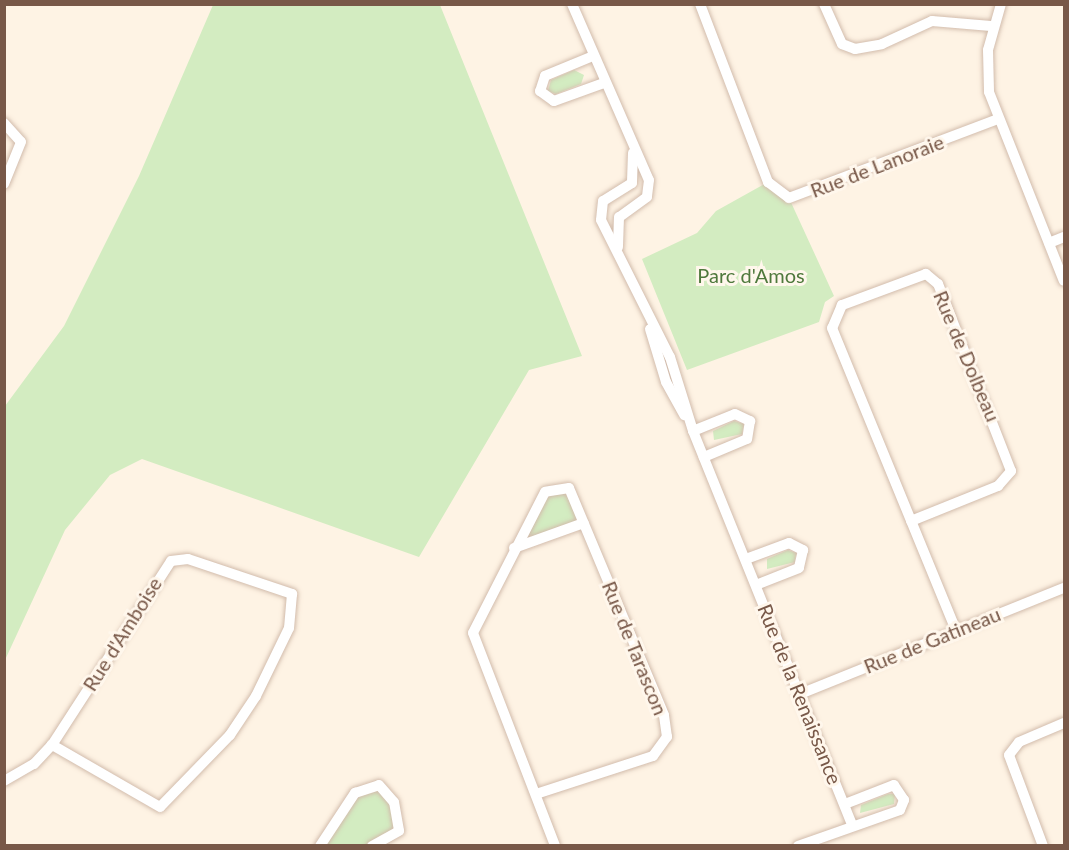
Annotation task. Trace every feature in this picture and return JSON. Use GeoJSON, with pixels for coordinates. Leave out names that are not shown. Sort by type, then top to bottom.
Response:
{"type":"FeatureCollection","features":[{"type":"Feature","properties":{"kind":"street","name":"Rue de la Renaissance"},"geometry":{"type":"LineString","coordinates":[[572,4],[650,190],[645,200],[620,214],[618,247]]}},
{"type":"Feature","properties":{"kind":"street","name":"Rue de Lanoraie"},"geometry":{"type":"LineString","coordinates":[[700,4],[768,182],[789,198],[998,118]]}},
{"type":"Feature","properties":{"kind":"street"},"geometry":{"type":"LineString","coordinates":[[824,4],[842,44],[855,49],[882,44],[932,21],[991,26]]}},
{"type":"Feature","properties":{"kind":"street"},"geometry":{"type":"LineString","coordinates":[[1001,4],[991,26],[990,92],[998,118],[1065,281]]}},
{"type":"Feature","properties":{"kind":"street"},"geometry":{"type":"LineString","coordinates":[[593,56],[545,76],[540,91],[554,101],[604,83]]}},
{"type":"Feature","properties":{"kind":"street"},"geometry":{"type":"LineString","coordinates":[[4,123],[21,142],[4,184]]}},
{"type":"Feature","properties":{"kind":"street","name":"Rue de la Renaissance"},"geometry":{"type":"LineString","coordinates":[[633,153],[631,185],[600,208],[646,314],[666,382],[693,431],[704,457],[852,824],[900,810],[903,794],[891,786],[845,804]]}},
{"type":"Feature","properties":{"kind":"street"},"geometry":{"type":"LineString","coordinates":[[1049,243],[1065,237]]}},
{"type":"Feature","properties":{"kind":"street","name":"Rue de Dolbeau"},"geometry":{"type":"LineString","coordinates":[[911,521],[998,486],[1011,471],[938,284],[926,274],[842,305],[832,328],[911,521],[956,630]]}},
{"type":"Feature","properties":{"kind":"street"},"geometry":{"type":"LineString","coordinates":[[693,431],[735,414],[750,421],[747,439],[704,457]]}},
{"type":"Feature","properties":{"kind":"street","name":"Rue de Tarascon"},"geometry":{"type":"LineString","coordinates":[[536,794],[653,756],[667,737],[664,715],[569,488],[553,488],[514,548],[473,633],[555,846]]}},
{"type":"Feature","properties":{"kind":"street"},"geometry":{"type":"LineString","coordinates":[[514,548],[584,523]]}},
{"type":"Feature","properties":{"kind":"street","name":"Rue de la Renaissance"},"geometry":{"type":"LineString","coordinates":[[746,559],[789,543],[803,550],[799,568],[756,585]]}},
{"type":"Feature","properties":{"kind":"street","name":"Rue d'Amboise"},"geometry":{"type":"LineString","coordinates":[[4,781],[34,764],[52,745],[171,561],[188,559],[292,594],[289,628],[256,696],[230,735],[160,807],[52,745]]}},
{"type":"Feature","properties":{"kind":"street","name":"Rue de Gatineau"},"geometry":{"type":"LineString","coordinates":[[800,694],[1065,588]]}},
{"type":"Feature","properties":{"kind":"street"},"geometry":{"type":"LineString","coordinates":[[1043,846],[1009,755],[1019,742],[1065,723]]}},
{"type":"Feature","properties":{"kind":"street"},"geometry":{"type":"LineString","coordinates":[[320,846],[355,793],[380,785],[394,802],[399,831],[372,846]]}},
{"type":"Feature","properties":{"kind":"street"},"geometry":{"type":"LineString","coordinates":[[798,846],[852,824]]}},
{"type":"Feature","properties":{"kind":"green space"},"geometry":{"type":"Polygon","coordinates":[[[213,5],[440,5],[582,356],[529,370],[419,557],[142,459],[110,475],[65,530],[5,660],[5,406],[64,326],[139,176],[213,5]]]}},
{"type":"Feature","properties":{"kind":"green space"},"geometry":{"type":"Polygon","coordinates":[[[574,70],[584,75],[581,84],[556,94],[548,91],[551,80],[574,70]]]}},
{"type":"Feature","properties":{"kind":"green space","name":"Parc d'Amos"},"geometry":{"type":"Polygon","coordinates":[[[768,182],[789,198],[834,296],[825,302],[819,322],[687,370],[642,259],[697,233],[716,211],[768,182]]]}},
{"type":"Feature","properties":{"kind":"green space"},"geometry":{"type":"Polygon","coordinates":[[[734,421],[744,424],[742,434],[714,440],[713,431],[734,421]]]}},
{"type":"Feature","properties":{"kind":"green space"},"geometry":{"type":"Polygon","coordinates":[[[569,488],[584,523],[514,548],[545,492],[569,488]]]}},
{"type":"Feature","properties":{"kind":"green space"},"geometry":{"type":"Polygon","coordinates":[[[788,550],[796,553],[795,562],[767,569],[767,559],[788,550]]]}},
{"type":"Feature","properties":{"kind":"green space"},"geometry":{"type":"Polygon","coordinates":[[[368,785],[389,791],[399,831],[372,845],[320,846],[368,785]]]}},
{"type":"Feature","properties":{"kind":"green space"},"geometry":{"type":"Polygon","coordinates":[[[888,794],[895,794],[894,804],[860,813],[861,805],[888,794]]]}}]}
